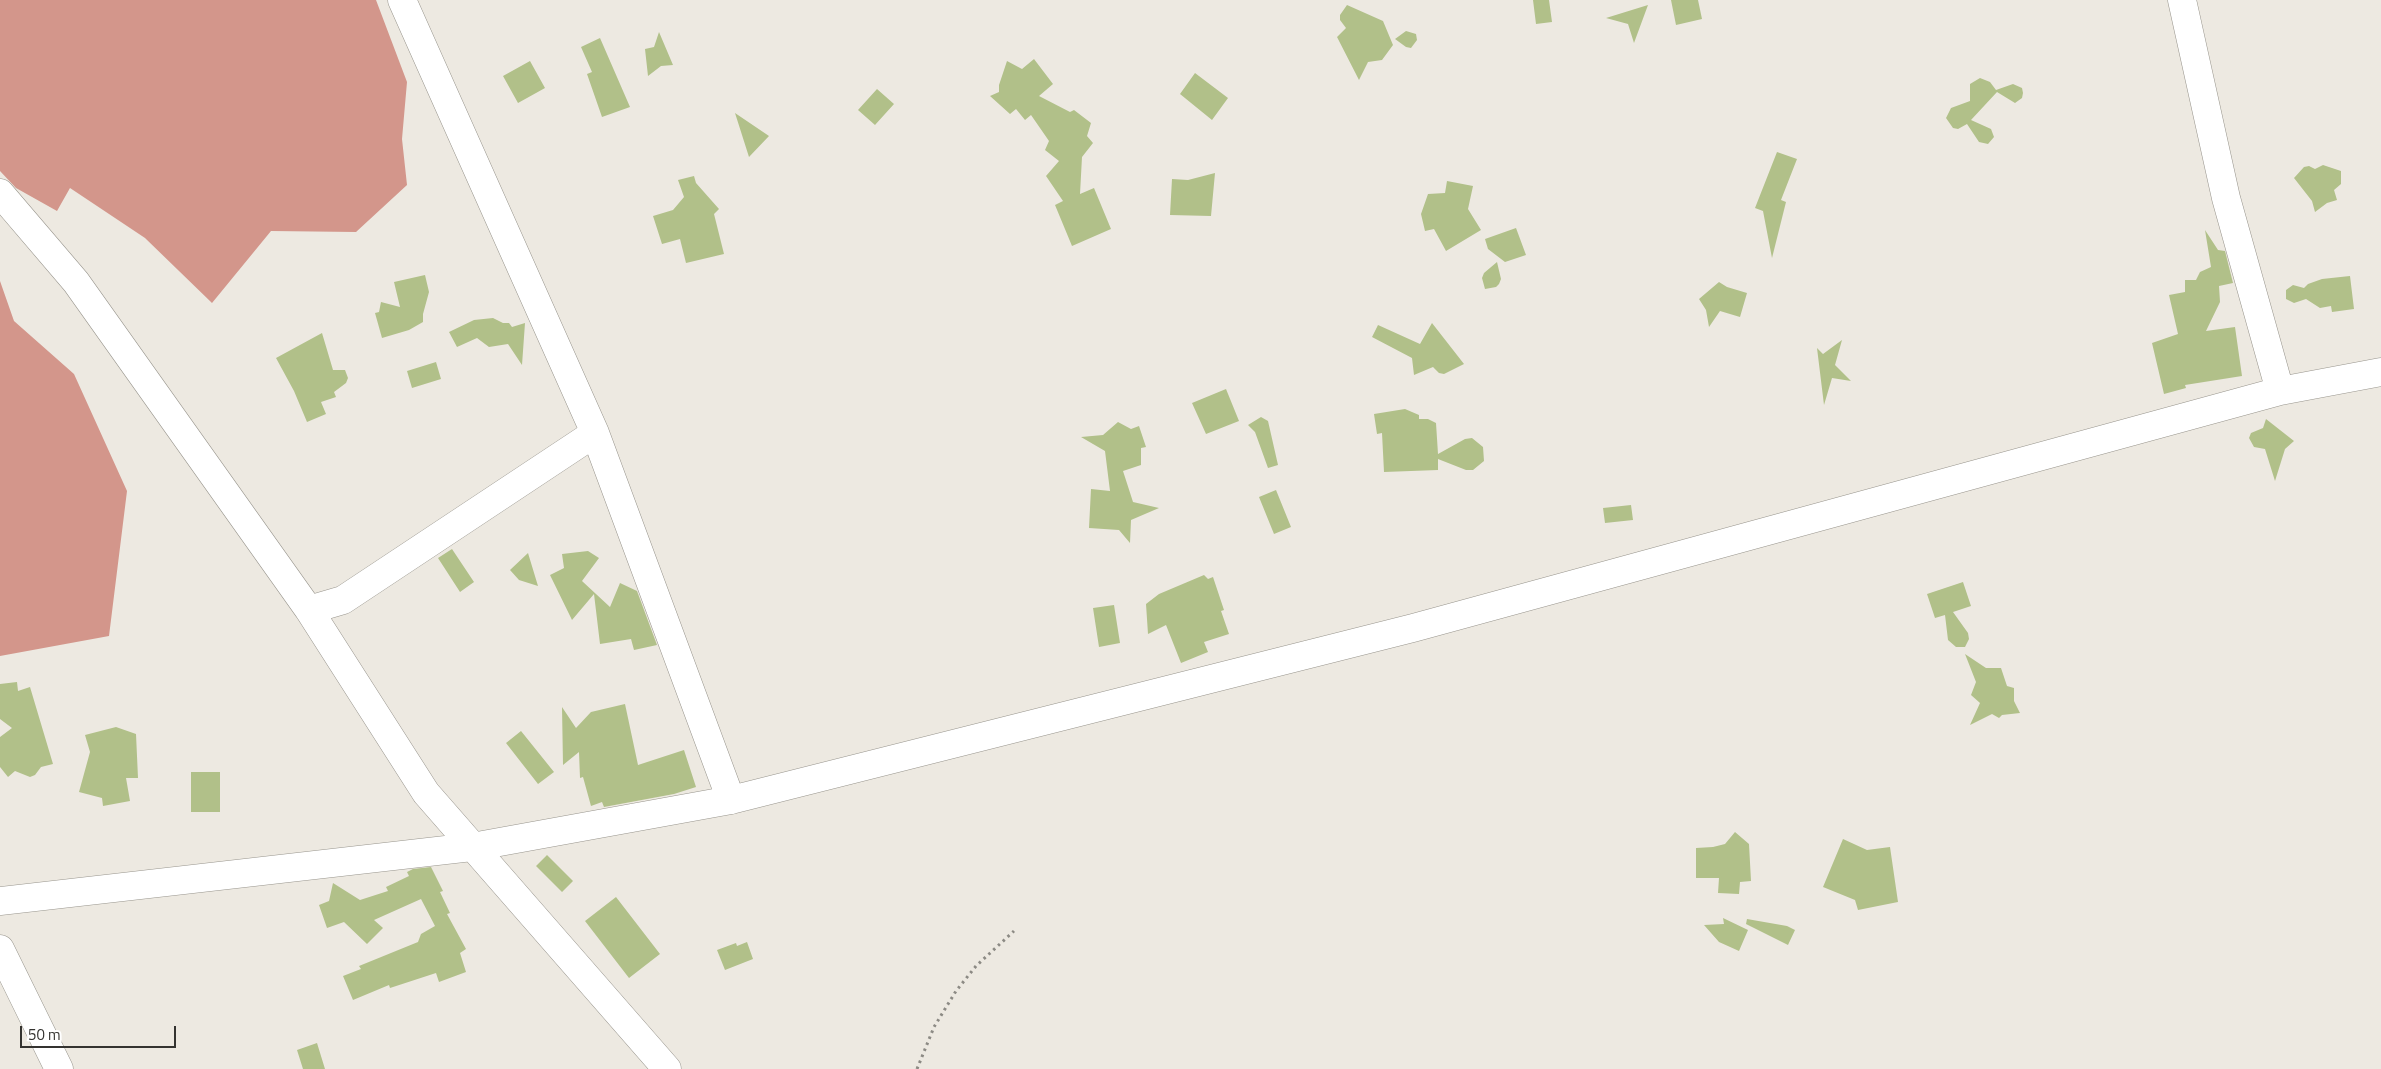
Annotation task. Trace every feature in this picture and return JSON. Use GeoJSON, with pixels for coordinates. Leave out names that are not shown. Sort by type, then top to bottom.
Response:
{"type":"FeatureCollection","features":[{"type":"Feature","properties":{"kind":"street"},"geometry":{"type":"LineString","coordinates":[[402,0],[595,433],[731,800]]}},
{"type":"Feature","properties":{"kind":"street"},"geometry":{"type":"LineString","coordinates":[[2182,0],[2226,198],[2280,391]]}},
{"type":"Feature","properties":{"kind":"street"},"geometry":{"type":"LineString","coordinates":[[0,192],[76,282],[308,610],[426,793],[667,1069]]}},
{"type":"Feature","properties":{"kind":"street"},"geometry":{"type":"LineString","coordinates":[[0,900],[472,847],[731,800],[1413,628],[2280,391],[2381,372]]}},
{"type":"Feature","properties":{"kind":"street"},"geometry":{"type":"LineString","coordinates":[[308,610],[343,600],[595,433]]}},
{"type":"Feature","properties":{"kind":"street"},"geometry":{"type":"LineString","coordinates":[[0,949],[59,1069]]}},
{"type":"Feature","properties":{"kind":"path"},"geometry":{"type":"LineString","coordinates":[[917,1069],[934,1027],[956,991],[976,966],[1014,931]]}},
{"type":"Feature","properties":{"kind":"shaded area"},"geometry":{"type":"Polygon","coordinates":[[[0,0],[376,0],[407,82],[402,139],[407,185],[356,232],[271,231],[212,303],[145,238],[70,188],[57,211],[16,188],[0,171],[0,0]]]}},
{"type":"Feature","properties":{"kind":"shaded area"},"geometry":{"type":"Polygon","coordinates":[[[0,281],[14,321],[74,374],[127,491],[109,636],[0,656],[0,281]]]}},
{"type":"Feature","properties":{"kind":"building"},"geometry":{"type":"Polygon","coordinates":[[[1533,0],[1549,0],[1552,22],[1536,24],[1533,0]]]}},
{"type":"Feature","properties":{"kind":"building"},"geometry":{"type":"Polygon","coordinates":[[[1671,0],[1698,0],[1702,19],[1676,25],[1671,0]]]}},
{"type":"Feature","properties":{"kind":"building"},"geometry":{"type":"Polygon","coordinates":[[[1347,5],[1383,21],[1393,45],[1382,60],[1368,62],[1359,80],[1337,37],[1346,28],[1340,20],[1340,15],[1347,5]]]}},
{"type":"Feature","properties":{"kind":"building"},"geometry":{"type":"Polygon","coordinates":[[[1648,5],[1634,43],[1628,24],[1606,18],[1648,5]]]}},
{"type":"Feature","properties":{"kind":"building"},"geometry":{"type":"Polygon","coordinates":[[[1406,31],[1416,34],[1417,40],[1411,48],[1406,47],[1395,39],[1406,31]]]}},
{"type":"Feature","properties":{"kind":"building"},"geometry":{"type":"Polygon","coordinates":[[[659,32],[673,65],[661,66],[648,76],[645,49],[654,47],[659,32]]]}},
{"type":"Feature","properties":{"kind":"building"},"geometry":{"type":"Polygon","coordinates":[[[600,38],[630,107],[602,117],[587,74],[592,72],[581,47],[600,38]]]}},
{"type":"Feature","properties":{"kind":"building"},"geometry":{"type":"Polygon","coordinates":[[[1034,59],[1053,84],[1039,96],[1070,112],[1074,110],[1091,123],[1087,136],[1093,143],[1082,157],[1080,194],[1094,188],[1111,229],[1072,246],[1055,205],[1063,201],[1046,176],[1059,161],[1045,150],[1049,141],[1031,115],[1025,120],[1016,109],[1010,114],[990,96],[999,92],[999,85],[1007,61],[1022,69],[1034,59]]]}},
{"type":"Feature","properties":{"kind":"building"},"geometry":{"type":"Polygon","coordinates":[[[530,61],[545,88],[518,103],[503,76],[530,61]]]}},
{"type":"Feature","properties":{"kind":"building"},"geometry":{"type":"Polygon","coordinates":[[[1195,73],[1228,98],[1212,120],[1180,94],[1195,73]]]}},
{"type":"Feature","properties":{"kind":"building"},"geometry":{"type":"Polygon","coordinates":[[[1980,78],[1990,82],[1996,90],[2013,84],[2022,88],[2023,93],[2022,98],[2015,103],[1997,92],[1971,120],[1991,129],[1994,137],[1988,144],[1979,142],[1967,124],[1958,129],[1953,128],[1946,118],[1951,108],[1970,101],[1970,84],[1980,78]]]}},
{"type":"Feature","properties":{"kind":"building"},"geometry":{"type":"Polygon","coordinates":[[[877,89],[894,104],[875,125],[858,110],[877,89]]]}},
{"type":"Feature","properties":{"kind":"building"},"geometry":{"type":"Polygon","coordinates":[[[735,113],[769,136],[749,157],[735,113]]]}},
{"type":"Feature","properties":{"kind":"building"},"geometry":{"type":"Polygon","coordinates":[[[1777,152],[1797,159],[1781,200],[1786,202],[1772,258],[1763,211],[1755,208],[1777,152]]]}},
{"type":"Feature","properties":{"kind":"building"},"geometry":{"type":"Polygon","coordinates":[[[2323,165],[2341,171],[2341,184],[2334,190],[2337,200],[2327,203],[2315,212],[2312,201],[2294,178],[2304,167],[2309,166],[2315,169],[2323,165]]]}},
{"type":"Feature","properties":{"kind":"building"},"geometry":{"type":"Polygon","coordinates":[[[1215,173],[1211,216],[1170,215],[1172,179],[1188,180],[1215,173]]]}},
{"type":"Feature","properties":{"kind":"building"},"geometry":{"type":"Polygon","coordinates":[[[694,176],[696,183],[719,209],[714,214],[724,254],[686,263],[680,239],[662,244],[653,216],[673,210],[684,197],[678,180],[694,176]]]}},
{"type":"Feature","properties":{"kind":"building"},"geometry":{"type":"Polygon","coordinates":[[[1447,181],[1473,186],[1468,209],[1481,230],[1446,251],[1434,229],[1425,231],[1421,214],[1428,194],[1445,193],[1447,181]]]}},
{"type":"Feature","properties":{"kind":"building"},"geometry":{"type":"Polygon","coordinates":[[[1516,228],[1526,255],[1505,262],[1488,249],[1485,239],[1516,228]]]}},
{"type":"Feature","properties":{"kind":"building"},"geometry":{"type":"Polygon","coordinates":[[[2205,230],[2218,250],[2225,251],[2233,283],[2219,286],[2220,302],[2206,331],[2235,327],[2242,376],[2185,385],[2186,388],[2164,394],[2152,343],[2178,334],[2169,295],[2185,292],[2185,280],[2196,280],[2200,272],[2211,267],[2205,230]]]}},
{"type":"Feature","properties":{"kind":"building"},"geometry":{"type":"Polygon","coordinates":[[[1497,262],[1501,279],[1499,284],[1496,287],[1485,289],[1482,278],[1484,273],[1497,262]]]}},
{"type":"Feature","properties":{"kind":"building"},"geometry":{"type":"Polygon","coordinates":[[[425,275],[429,292],[423,314],[423,322],[409,330],[382,338],[375,313],[379,312],[381,302],[400,307],[394,282],[425,275]]]}},
{"type":"Feature","properties":{"kind":"building"},"geometry":{"type":"Polygon","coordinates":[[[2350,276],[2354,309],[2332,312],[2331,306],[2320,308],[2306,299],[2294,303],[2286,299],[2286,290],[2293,285],[2304,288],[2308,284],[2322,279],[2350,276]]]}},
{"type":"Feature","properties":{"kind":"building"},"geometry":{"type":"Polygon","coordinates":[[[1719,282],[1727,287],[1747,293],[1740,317],[1720,311],[1709,327],[1706,310],[1699,299],[1719,282]]]}},
{"type":"Feature","properties":{"kind":"building"},"geometry":{"type":"Polygon","coordinates":[[[493,318],[503,323],[509,323],[512,327],[525,323],[522,365],[508,344],[489,347],[477,338],[457,347],[449,332],[474,320],[493,318]]]}},
{"type":"Feature","properties":{"kind":"building"},"geometry":{"type":"Polygon","coordinates":[[[1432,323],[1464,364],[1444,374],[1439,373],[1433,367],[1414,375],[1412,358],[1372,337],[1378,325],[1420,344],[1432,323]]]}},
{"type":"Feature","properties":{"kind":"building"},"geometry":{"type":"Polygon","coordinates":[[[322,333],[333,370],[345,370],[348,378],[346,383],[334,392],[336,397],[321,402],[326,414],[307,422],[294,391],[276,358],[322,333]]]}},
{"type":"Feature","properties":{"kind":"building"},"geometry":{"type":"Polygon","coordinates":[[[1842,340],[1835,365],[1851,381],[1832,378],[1824,405],[1817,348],[1823,354],[1842,340]]]}},
{"type":"Feature","properties":{"kind":"building"},"geometry":{"type":"Polygon","coordinates":[[[436,362],[441,379],[412,388],[407,371],[436,362]]]}},
{"type":"Feature","properties":{"kind":"building"},"geometry":{"type":"Polygon","coordinates":[[[1226,389],[1239,421],[1206,434],[1192,403],[1226,389]]]}},
{"type":"Feature","properties":{"kind":"building"},"geometry":{"type":"Polygon","coordinates":[[[1405,409],[1419,415],[1419,419],[1428,419],[1436,423],[1438,454],[1465,439],[1472,438],[1483,447],[1484,461],[1473,470],[1466,470],[1438,459],[1438,470],[1384,472],[1382,433],[1377,434],[1374,414],[1405,409]]]}},
{"type":"Feature","properties":{"kind":"building"},"geometry":{"type":"Polygon","coordinates":[[[1261,417],[1268,421],[1278,465],[1268,468],[1255,432],[1248,425],[1261,417]]]}},
{"type":"Feature","properties":{"kind":"building"},"geometry":{"type":"Polygon","coordinates":[[[2266,419],[2294,441],[2285,449],[2275,481],[2265,449],[2254,447],[2249,438],[2251,433],[2263,428],[2266,419]]]}},
{"type":"Feature","properties":{"kind":"building"},"geometry":{"type":"Polygon","coordinates":[[[1118,422],[1131,429],[1139,426],[1146,447],[1141,448],[1141,465],[1123,471],[1133,502],[1159,508],[1131,520],[1130,543],[1119,530],[1089,528],[1091,489],[1110,491],[1105,451],[1081,437],[1103,435],[1118,422]]]}},
{"type":"Feature","properties":{"kind":"building"},"geometry":{"type":"Polygon","coordinates":[[[1276,490],[1291,527],[1274,534],[1259,497],[1276,490]]]}},
{"type":"Feature","properties":{"kind":"building"},"geometry":{"type":"Polygon","coordinates":[[[1631,505],[1633,520],[1605,523],[1603,508],[1631,505]]]}},
{"type":"Feature","properties":{"kind":"building"},"geometry":{"type":"Polygon","coordinates":[[[452,549],[474,582],[460,592],[438,558],[452,549]]]}},
{"type":"Feature","properties":{"kind":"building"},"geometry":{"type":"Polygon","coordinates":[[[588,551],[599,558],[582,581],[610,607],[620,583],[637,591],[657,645],[634,650],[631,639],[600,644],[594,594],[572,620],[550,575],[564,568],[562,554],[588,551]]]}},
{"type":"Feature","properties":{"kind":"building"},"geometry":{"type":"Polygon","coordinates":[[[528,553],[538,586],[519,580],[510,570],[528,553]]]}},
{"type":"Feature","properties":{"kind":"building"},"geometry":{"type":"Polygon","coordinates":[[[1204,575],[1208,579],[1213,577],[1224,610],[1221,611],[1229,634],[1204,642],[1208,652],[1181,663],[1166,625],[1148,634],[1146,604],[1159,594],[1204,575]]]}},
{"type":"Feature","properties":{"kind":"building"},"geometry":{"type":"Polygon","coordinates":[[[1963,582],[1971,606],[1953,612],[1968,633],[1969,639],[1965,647],[1956,647],[1948,640],[1945,615],[1935,618],[1927,594],[1963,582]]]}},
{"type":"Feature","properties":{"kind":"building"},"geometry":{"type":"Polygon","coordinates":[[[1114,605],[1120,643],[1099,647],[1093,608],[1114,605]]]}},
{"type":"Feature","properties":{"kind":"building"},"geometry":{"type":"Polygon","coordinates":[[[1965,654],[1986,668],[2001,668],[2007,686],[2014,688],[2014,701],[2020,713],[2002,715],[1999,718],[1992,714],[1970,725],[1980,703],[1971,695],[1976,682],[1965,654]]]}},
{"type":"Feature","properties":{"kind":"building"},"geometry":{"type":"Polygon","coordinates":[[[17,682],[18,691],[30,687],[53,764],[41,767],[35,775],[30,777],[15,771],[8,777],[0,767],[0,737],[12,728],[0,719],[0,684],[17,682]]]}},
{"type":"Feature","properties":{"kind":"building"},"geometry":{"type":"Polygon","coordinates":[[[625,704],[638,765],[684,750],[696,787],[674,794],[604,807],[602,802],[591,806],[583,777],[580,778],[579,752],[563,765],[562,707],[576,728],[591,712],[625,704]]]}},
{"type":"Feature","properties":{"kind":"building"},"geometry":{"type":"Polygon","coordinates":[[[116,727],[136,734],[138,778],[126,778],[130,801],[103,806],[102,798],[79,792],[90,752],[85,735],[116,727]]]}},
{"type":"Feature","properties":{"kind":"building"},"geometry":{"type":"Polygon","coordinates":[[[521,731],[554,772],[538,784],[506,743],[521,731]]]}},
{"type":"Feature","properties":{"kind":"building"},"geometry":{"type":"Polygon","coordinates":[[[191,772],[220,772],[220,812],[191,812],[191,772]]]}},
{"type":"Feature","properties":{"kind":"building"},"geometry":{"type":"Polygon","coordinates":[[[1735,832],[1749,844],[1751,881],[1740,882],[1739,894],[1718,893],[1719,878],[1696,878],[1696,848],[1725,844],[1735,832]]]}},
{"type":"Feature","properties":{"kind":"building"},"geometry":{"type":"Polygon","coordinates":[[[1843,839],[1867,850],[1890,847],[1898,902],[1858,910],[1855,900],[1823,887],[1843,839]]]}},
{"type":"Feature","properties":{"kind":"building"},"geometry":{"type":"Polygon","coordinates":[[[547,855],[573,881],[562,892],[536,866],[547,855]]]}},
{"type":"Feature","properties":{"kind":"building"},"geometry":{"type":"Polygon","coordinates":[[[431,867],[443,891],[440,892],[450,913],[447,914],[466,949],[460,953],[466,972],[439,982],[436,973],[390,988],[389,985],[353,1000],[343,976],[361,969],[359,966],[418,942],[421,934],[435,926],[421,899],[374,920],[383,928],[367,944],[344,922],[327,928],[319,905],[329,901],[333,883],[360,900],[388,891],[386,887],[409,876],[407,872],[413,869],[431,867]]]}},
{"type":"Feature","properties":{"kind":"building"},"geometry":{"type":"Polygon","coordinates":[[[616,897],[660,954],[629,978],[585,921],[616,897]]]}},
{"type":"Feature","properties":{"kind":"building"},"geometry":{"type":"Polygon","coordinates":[[[1723,918],[1748,930],[1739,951],[1719,942],[1704,925],[1724,924],[1723,918]]]}},
{"type":"Feature","properties":{"kind":"building"},"geometry":{"type":"Polygon","coordinates":[[[1747,919],[1787,926],[1795,930],[1788,945],[1746,924],[1747,919]]]}},
{"type":"Feature","properties":{"kind":"building"},"geometry":{"type":"Polygon","coordinates":[[[747,942],[753,959],[725,970],[717,950],[736,943],[737,946],[747,942]]]}},
{"type":"Feature","properties":{"kind":"building"},"geometry":{"type":"Polygon","coordinates":[[[317,1043],[325,1069],[303,1069],[297,1050],[317,1043]]]}}]}
